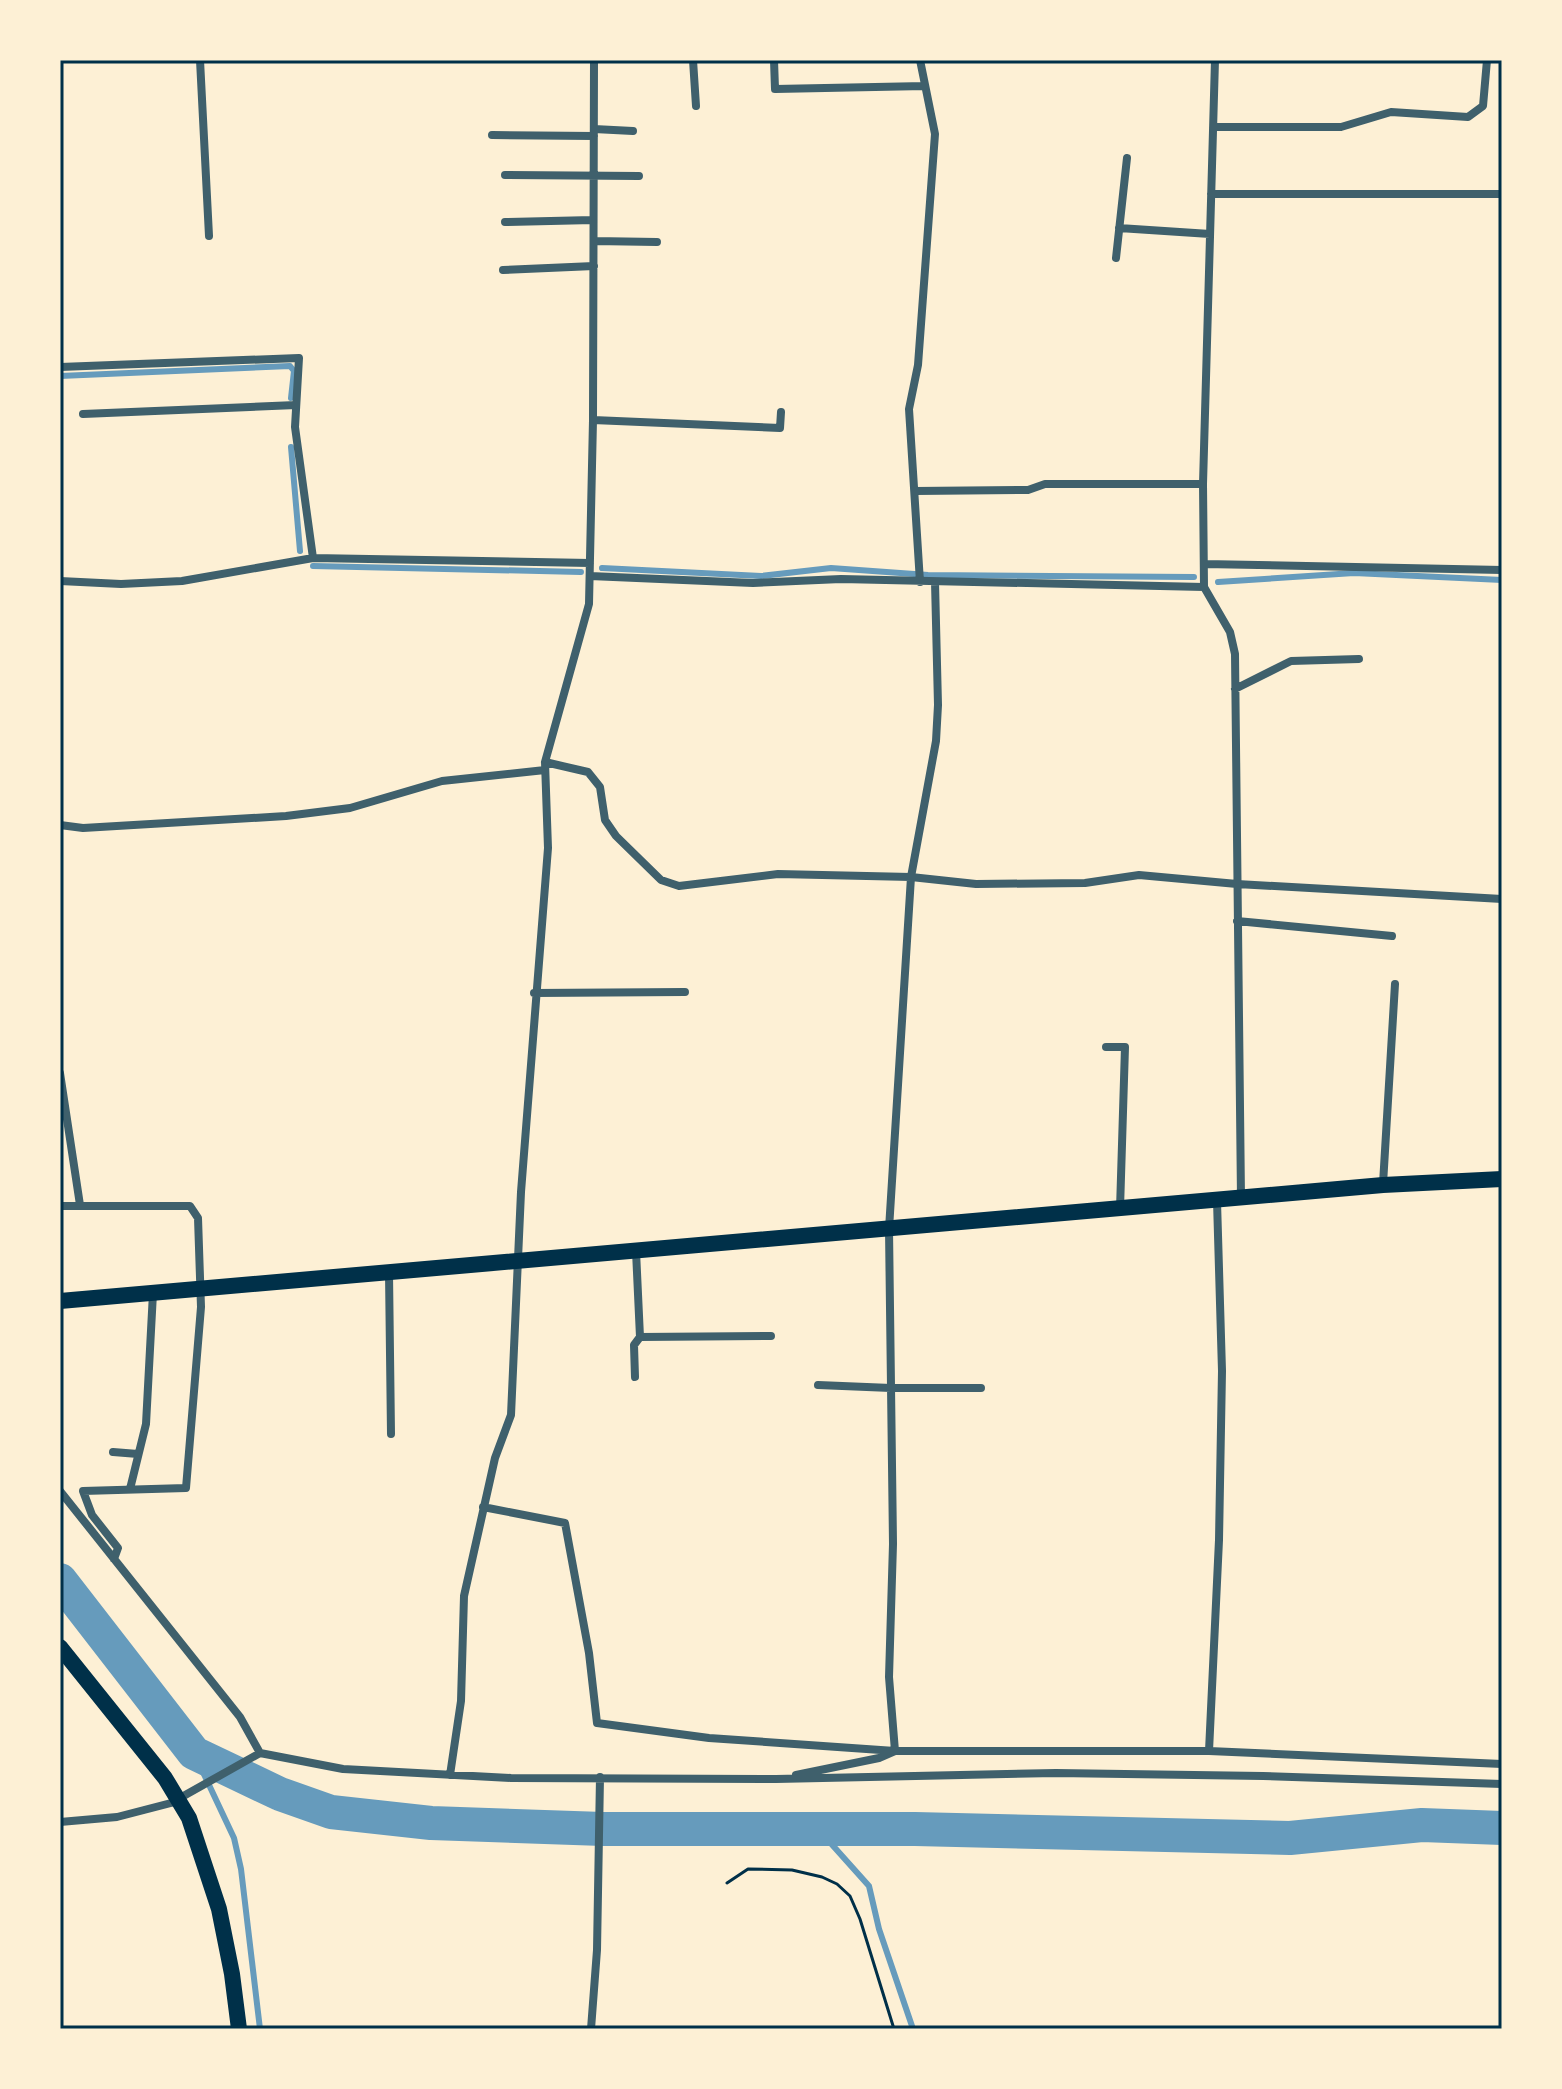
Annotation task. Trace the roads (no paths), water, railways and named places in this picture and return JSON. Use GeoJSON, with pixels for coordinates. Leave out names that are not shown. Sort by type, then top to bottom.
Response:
{"type":"FeatureCollection","features":[{"type":"Feature","properties":{"kind":"main road"},"geometry":{"type":"LineString","coordinates":[[60,1301],[1383,1185],[1502,1179]]}},
{"type":"Feature","properties":{"kind":"main road"},"geometry":{"type":"LineString","coordinates":[[60,1647],[185,1795],[189,1818],[219,1909],[239,2029]]}},
{"type":"Feature","properties":{"kind":"street"},"geometry":{"type":"LineString","coordinates":[[200,60],[209,236]]}},
{"type":"Feature","properties":{"kind":"street"},"geometry":{"type":"LineString","coordinates":[[450,1775],[461,1701],[464,1596],[495,1458],[511,1415],[534,993],[548,848],[545,766],[589,604],[594,60]]}},
{"type":"Feature","properties":{"kind":"street"},"geometry":{"type":"LineString","coordinates":[[693,60],[696,106]]}},
{"type":"Feature","properties":{"kind":"street"},"geometry":{"type":"LineString","coordinates":[[774,60],[775,89],[925,86]]}},
{"type":"Feature","properties":{"kind":"street"},"geometry":{"type":"LineString","coordinates":[[920,60],[935,134],[918,365],[909,409],[920,576]]}},
{"type":"Feature","properties":{"kind":"street"},"geometry":{"type":"LineString","coordinates":[[1215,60],[1203,484],[1204,587],[1230,632],[1235,654],[1241,1199]]}},
{"type":"Feature","properties":{"kind":"street"},"geometry":{"type":"LineString","coordinates":[[1213,127],[1341,127],[1391,112],[1468,117],[1483,106],[1487,60]]}},
{"type":"Feature","properties":{"kind":"street"},"geometry":{"type":"LineString","coordinates":[[492,135],[633,131]]}},
{"type":"Feature","properties":{"kind":"street"},"geometry":{"type":"LineString","coordinates":[[1116,258],[1127,158]]}},
{"type":"Feature","properties":{"kind":"street"},"geometry":{"type":"LineString","coordinates":[[505,175],[639,176]]}},
{"type":"Feature","properties":{"kind":"street"},"geometry":{"type":"LineString","coordinates":[[1211,194],[1502,194]]}},
{"type":"Feature","properties":{"kind":"street"},"geometry":{"type":"LineString","coordinates":[[505,222],[593,220]]}},
{"type":"Feature","properties":{"kind":"street"},"geometry":{"type":"LineString","coordinates":[[1119,228],[1210,234]]}},
{"type":"Feature","properties":{"kind":"street"},"geometry":{"type":"LineString","coordinates":[[594,241],[657,242]]}},
{"type":"Feature","properties":{"kind":"street"},"geometry":{"type":"LineString","coordinates":[[503,270],[594,266]]}},
{"type":"Feature","properties":{"kind":"street"},"geometry":{"type":"LineString","coordinates":[[60,367],[299,358],[295,427],[313,558]]}},
{"type":"Feature","properties":{"kind":"street"},"geometry":{"type":"LineString","coordinates":[[83,414],[296,405]]}},
{"type":"Feature","properties":{"kind":"street"},"geometry":{"type":"LineString","coordinates":[[593,420],[780,428],[781,412]]}},
{"type":"Feature","properties":{"kind":"street"},"geometry":{"type":"LineString","coordinates":[[915,491],[1028,490],[1045,484],[1203,484]]}},
{"type":"Feature","properties":{"kind":"street"},"geometry":{"type":"LineString","coordinates":[[60,581],[121,584],[182,581],[313,558],[590,563]]}},
{"type":"Feature","properties":{"kind":"street"},"geometry":{"type":"LineString","coordinates":[[1204,564],[1502,570]]}},
{"type":"Feature","properties":{"kind":"street"},"geometry":{"type":"LineString","coordinates":[[590,576],[753,583],[920,576],[935,582],[1204,587]]}},
{"type":"Feature","properties":{"kind":"street"},"geometry":{"type":"LineString","coordinates":[[895,1751],[889,1677],[893,1544],[889,1229],[911,877],[936,741],[935,582]]}},
{"type":"Feature","properties":{"kind":"street"},"geometry":{"type":"LineString","coordinates":[[1235,689],[1291,661],[1359,659]]}},
{"type":"Feature","properties":{"kind":"street"},"geometry":{"type":"LineString","coordinates":[[60,825],[83,828],[286,816],[350,808],[442,781],[545,766],[588,772],[600,787],[605,820],[616,836],[661,880],[679,886],[778,874],[911,877],[976,884],[1085,883],[1139,875],[1237,884],[1502,899]]}},
{"type":"Feature","properties":{"kind":"street"},"geometry":{"type":"LineString","coordinates":[[1237,921],[1392,936]]}},
{"type":"Feature","properties":{"kind":"street"},"geometry":{"type":"LineString","coordinates":[[1383,1185],[1395,984]]}},
{"type":"Feature","properties":{"kind":"street"},"geometry":{"type":"LineString","coordinates":[[534,993],[685,992]]}},
{"type":"Feature","properties":{"kind":"street"},"geometry":{"type":"LineString","coordinates":[[1106,1047],[1125,1047],[1120,1210]]}},
{"type":"Feature","properties":{"kind":"street"},"geometry":{"type":"LineString","coordinates":[[60,1073],[80,1205]]}},
{"type":"Feature","properties":{"kind":"street"},"geometry":{"type":"LineString","coordinates":[[1209,1751],[1219,1540],[1221,1402],[1217,1201]]}},
{"type":"Feature","properties":{"kind":"street"},"geometry":{"type":"LineString","coordinates":[[60,1206],[190,1206],[198,1218],[201,1307],[186,1488],[83,1491],[92,1515],[118,1548],[114,1559]]}},
{"type":"Feature","properties":{"kind":"street"},"geometry":{"type":"LineString","coordinates":[[635,1377],[634,1345],[640,1337],[636,1251]]}},
{"type":"Feature","properties":{"kind":"street"},"geometry":{"type":"LineString","coordinates":[[389,1273],[391,1434]]}},
{"type":"Feature","properties":{"kind":"street"},"geometry":{"type":"LineString","coordinates":[[130,1489],[146,1424],[153,1293]]}},
{"type":"Feature","properties":{"kind":"street"},"geometry":{"type":"LineString","coordinates":[[640,1337],[771,1336]]}},
{"type":"Feature","properties":{"kind":"street"},"geometry":{"type":"LineString","coordinates":[[818,1385],[981,1388]]}},
{"type":"Feature","properties":{"kind":"street"},"geometry":{"type":"LineString","coordinates":[[113,1452],[138,1454]]}},
{"type":"Feature","properties":{"kind":"street"},"geometry":{"type":"LineString","coordinates":[[60,1491],[240,1717],[260,1753]]}},
{"type":"Feature","properties":{"kind":"street"},"geometry":{"type":"LineString","coordinates":[[483,1507],[565,1523],[589,1653],[597,1723],[709,1738],[895,1751],[1209,1751],[1502,1764]]}},
{"type":"Feature","properties":{"kind":"street"},"geometry":{"type":"LineString","coordinates":[[776,1779],[879,1758],[895,1751]]}},
{"type":"Feature","properties":{"kind":"street"},"geometry":{"type":"LineString","coordinates":[[60,1822],[117,1817],[185,1795],[260,1753],[343,1769],[511,1778],[776,1779],[1056,1773],[1502,1784]]}},
{"type":"Feature","properties":{"kind":"street"},"geometry":{"type":"LineString","coordinates":[[591,2029],[597,1950],[600,1777]]}},
{"type":"Feature","properties":{"kind":"waterway"},"geometry":{"type":"LineString","coordinates":[[60,376],[290,366],[294,371],[291,398]]}},
{"type":"Feature","properties":{"kind":"waterway"},"geometry":{"type":"LineString","coordinates":[[291,447],[300,551]]}},
{"type":"Feature","properties":{"kind":"waterway"},"geometry":{"type":"LineString","coordinates":[[313,566],[581,572]]}},
{"type":"Feature","properties":{"kind":"waterway"},"geometry":{"type":"LineString","coordinates":[[602,568],[761,576],[831,568],[928,575],[1194,577]]}},
{"type":"Feature","properties":{"kind":"waterway"},"geometry":{"type":"LineString","coordinates":[[1218,582],[1354,573],[1502,580]]}},
{"type":"Feature","properties":{"kind":"waterway"},"geometry":{"type":"LineString","coordinates":[[60,1580],[194,1753],[280,1794],[331,1812],[431,1823],[603,1829],[915,1829],[1290,1838],[1422,1825],[1502,1828]]}},
{"type":"Feature","properties":{"kind":"waterway"},"geometry":{"type":"LineString","coordinates":[[194,1753],[234,1838],[241,1869],[260,2029]]}},
{"type":"Feature","properties":{"kind":"waterway"},"geometry":{"type":"LineString","coordinates":[[818,1829],[869,1886],[879,1929],[913,2029]]}}]}
